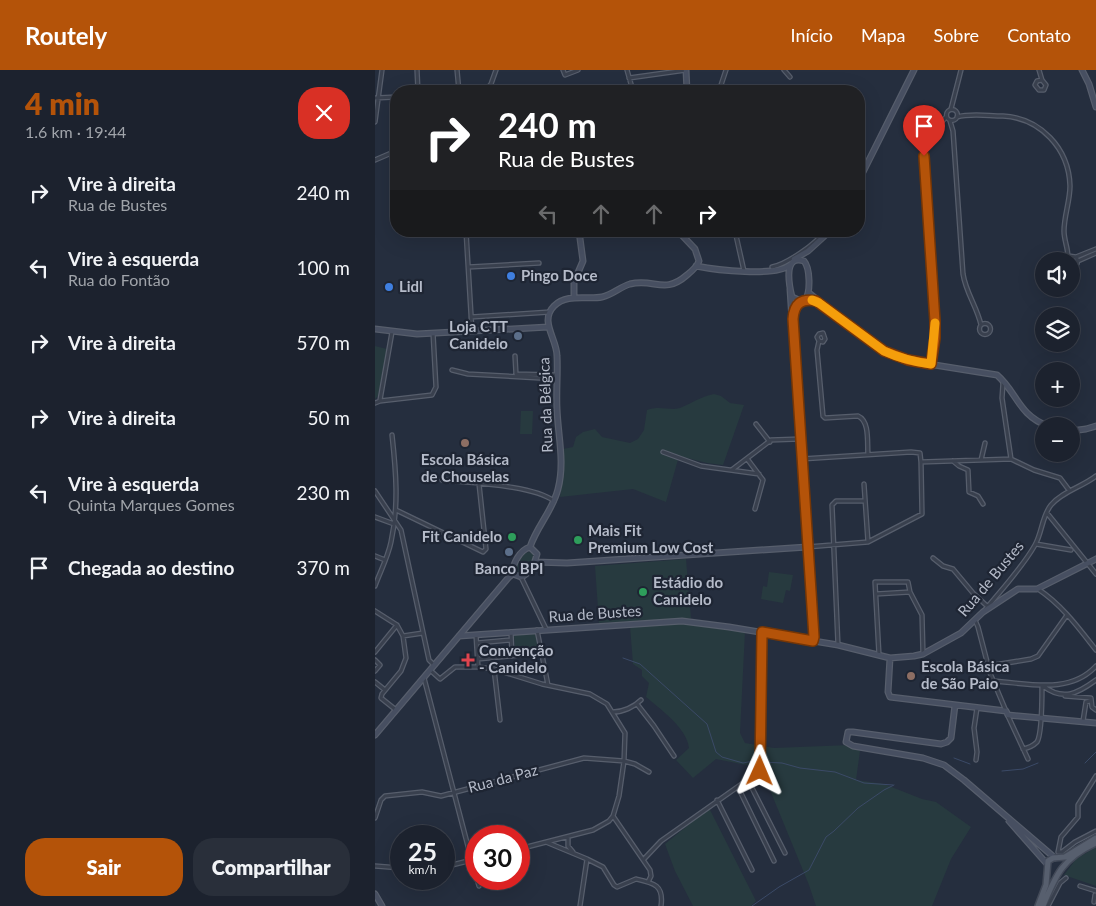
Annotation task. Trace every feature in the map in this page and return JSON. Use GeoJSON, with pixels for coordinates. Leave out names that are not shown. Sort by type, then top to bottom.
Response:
{"type":"FeatureCollection","features":[{"type":"Feature","properties":{"kind":"main road"},"geometry":{"type":"LineString","coordinates":[[686,70],[687,85]]}},
{"type":"Feature","properties":{"kind":"main road"},"geometry":{"type":"LineString","coordinates":[[865,168],[914,70]]}},
{"type":"Feature","properties":{"kind":"main road"},"geometry":{"type":"LineString","coordinates":[[1082,70],[1089,84],[1096,107]]}},
{"type":"Feature","properties":{"kind":"main road"},"geometry":{"type":"LineString","coordinates":[[574,298],[575,282],[583,262],[580,237]]}},
{"type":"Feature","properties":{"kind":"main road"},"geometry":{"type":"LineString","coordinates":[[550,312],[559,302],[574,298],[602,297],[633,284],[664,286],[675,284],[696,266],[699,261],[695,249],[684,237]]}},
{"type":"Feature","properties":{"kind":"main road"},"geometry":{"type":"LineString","coordinates":[[813,641],[790,278],[791,264],[823,237]]}},
{"type":"Feature","properties":{"kind":"main road"},"geometry":{"type":"LineString","coordinates":[[808,251],[809,293],[819,303],[884,351],[908,360],[999,376],[1023,410],[1035,420]]}},
{"type":"Feature","properties":{"kind":"main road"},"geometry":{"type":"LineString","coordinates":[[696,266],[744,271],[780,270],[800,259],[807,266]]}},
{"type":"Feature","properties":{"kind":"main road"},"geometry":{"type":"LineString","coordinates":[[780,270],[790,278]]}},
{"type":"Feature","properties":{"kind":"main road"},"geometry":{"type":"LineString","coordinates":[[790,289],[792,296],[819,303]]}},
{"type":"Feature","properties":{"kind":"main road"},"geometry":{"type":"LineString","coordinates":[[793,319],[795,308],[809,293]]}},
{"type":"Feature","properties":{"kind":"main road","name":"Rua da Bélgica"},"geometry":{"type":"LineString","coordinates":[[375,735],[513,574],[515,562],[525,548],[530,547],[554,500],[561,470],[557,409],[558,377],[556,346],[548,327],[550,312]]}},
{"type":"Feature","properties":{"kind":"main road"},"geometry":{"type":"LineString","coordinates":[[375,329],[409,334],[433,334],[548,327]]}},
{"type":"Feature","properties":{"kind":"main road"},"geometry":{"type":"LineString","coordinates":[[1080,430],[1096,426]]}},
{"type":"Feature","properties":{"kind":"main road"},"geometry":{"type":"LineString","coordinates":[[513,574],[521,577],[528,573],[535,562],[537,554],[530,547]]}},
{"type":"Feature","properties":{"kind":"main road"},"geometry":{"type":"LineString","coordinates":[[535,562],[567,563],[807,547]]}},
{"type":"Feature","properties":{"kind":"main road"},"geometry":{"type":"LineString","coordinates":[[983,612],[1018,589],[1037,589],[1096,559]]}},
{"type":"Feature","properties":{"kind":"main road","name":"Rua de Bustes"},"geometry":{"type":"LineString","coordinates":[[459,636],[682,621],[708,623],[839,645],[890,658],[923,654],[961,633],[983,612]]}},
{"type":"Feature","properties":{"kind":"main road"},"geometry":{"type":"LineString","coordinates":[[890,658],[888,692],[890,696],[1041,718],[1096,723]]}},
{"type":"Feature","properties":{"kind":"main road"},"geometry":{"type":"LineString","coordinates":[[955,705],[951,738],[947,742],[941,744],[853,732],[848,732],[846,742],[857,746],[940,763],[959,776],[1062,862],[1061,871]]}},
{"type":"Feature","properties":{"kind":"main road"},"geometry":{"type":"LineString","coordinates":[[996,807],[1047,865],[1048,871],[1053,874],[1061,871]]}},
{"type":"Feature","properties":{"kind":"main road"},"geometry":{"type":"LineString","coordinates":[[1038,906],[1046,885],[1047,865],[1050,859],[1065,857],[1096,838]]}},
{"type":"Feature","properties":{"kind":"main road"},"geometry":{"type":"LineString","coordinates":[[1043,906],[1055,877],[1070,858],[1096,842]]}},
{"type":"Feature","properties":{"kind":"main road"},"geometry":{"type":"LineString","coordinates":[[375,894],[382,906]]}},
{"type":"Feature","properties":{"kind":"street"},"geometry":{"type":"LineString","coordinates":[[375,122],[376,98],[382,70]]}},
{"type":"Feature","properties":{"kind":"street"},"geometry":{"type":"LineString","coordinates":[[417,70],[418,85]]}},
{"type":"Feature","properties":{"kind":"street"},"geometry":{"type":"LineString","coordinates":[[457,70],[458,85]]}},
{"type":"Feature","properties":{"kind":"street"},"geometry":{"type":"LineString","coordinates":[[490,85],[496,70]]}},
{"type":"Feature","properties":{"kind":"street"},"geometry":{"type":"LineString","coordinates":[[563,70],[565,75],[578,70]]}},
{"type":"Feature","properties":{"kind":"street"},"geometry":{"type":"LineString","coordinates":[[627,70],[631,85]]}},
{"type":"Feature","properties":{"kind":"street"},"geometry":{"type":"LineString","coordinates":[[629,78],[686,70]]}},
{"type":"Feature","properties":{"kind":"street"},"geometry":{"type":"LineString","coordinates":[[721,85],[726,70]]}},
{"type":"Feature","properties":{"kind":"street"},"geometry":{"type":"LineString","coordinates":[[784,70],[790,77]]}},
{"type":"Feature","properties":{"kind":"street"},"geometry":{"type":"LineString","coordinates":[[951,119],[961,70]]}},
{"type":"Feature","properties":{"kind":"street"},"geometry":{"type":"LineString","coordinates":[[1039,70],[1042,80]]}},
{"type":"Feature","properties":{"kind":"street"},"geometry":{"type":"LineString","coordinates":[[376,98],[390,97]]}},
{"type":"Feature","properties":{"kind":"street"},"geometry":{"type":"LineString","coordinates":[[964,115],[954,110],[947,112],[951,119],[953,131],[963,274],[967,291],[983,324]]}},
{"type":"Feature","properties":{"kind":"street"},"geometry":{"type":"LineString","coordinates":[[931,364],[935,338],[935,321],[924,153],[927,140],[939,126],[951,119],[964,115],[1004,116],[1020,119],[1038,127],[1055,142],[1065,160],[1069,179],[1064,230],[1068,251]]}},
{"type":"Feature","properties":{"kind":"street"},"geometry":{"type":"LineString","coordinates":[[375,160],[390,154]]}},
{"type":"Feature","properties":{"kind":"street"},"geometry":{"type":"LineString","coordinates":[[466,237],[472,331]]}},
{"type":"Feature","properties":{"kind":"street"},"geometry":{"type":"LineString","coordinates":[[736,237],[744,271]]}},
{"type":"Feature","properties":{"kind":"street"},"geometry":{"type":"LineString","coordinates":[[772,267],[784,263],[811,245],[819,237]]}},
{"type":"Feature","properties":{"kind":"street"},"geometry":{"type":"LineString","coordinates":[[1080,256],[1096,248]]}},
{"type":"Feature","properties":{"kind":"street"},"geometry":{"type":"LineString","coordinates":[[1080,257],[1096,254]]}},
{"type":"Feature","properties":{"kind":"street"},"geometry":{"type":"LineString","coordinates":[[469,267],[539,263]]}},
{"type":"Feature","properties":{"kind":"street"},"geometry":{"type":"LineString","coordinates":[[471,317],[550,312]]}},
{"type":"Feature","properties":{"kind":"street"},"geometry":{"type":"LineString","coordinates":[[380,400],[392,332]]}},
{"type":"Feature","properties":{"kind":"street"},"geometry":{"type":"LineString","coordinates":[[375,403],[380,400],[432,395],[435,392],[433,334]]}},
{"type":"Feature","properties":{"kind":"street"},"geometry":{"type":"LineString","coordinates":[[819,341],[817,350],[823,416],[825,418],[858,416],[862,418],[866,424],[868,455]]}},
{"type":"Feature","properties":{"kind":"street"},"geometry":{"type":"LineString","coordinates":[[515,356],[516,374],[558,377]]}},
{"type":"Feature","properties":{"kind":"street"},"geometry":{"type":"LineString","coordinates":[[452,370],[468,374],[558,377]]}},
{"type":"Feature","properties":{"kind":"street"},"geometry":{"type":"LineString","coordinates":[[1003,383],[1002,398],[1011,459]]}},
{"type":"Feature","properties":{"kind":"street"},"geometry":{"type":"LineString","coordinates":[[756,424],[770,442]]}},
{"type":"Feature","properties":{"kind":"street"},"geometry":{"type":"LineString","coordinates":[[375,586],[391,544],[395,522],[396,481],[392,434]]}},
{"type":"Feature","properties":{"kind":"street"},"geometry":{"type":"LineString","coordinates":[[732,470],[771,440],[800,439]]}},
{"type":"Feature","properties":{"kind":"street"},"geometry":{"type":"LineString","coordinates":[[981,460],[985,443]]}},
{"type":"Feature","properties":{"kind":"street"},"geometry":{"type":"LineString","coordinates":[[663,452],[701,466],[759,474]]}},
{"type":"Feature","properties":{"kind":"street"},"geometry":{"type":"LineString","coordinates":[[801,459],[911,452],[920,453],[921,462],[922,514],[868,542],[807,547]]}},
{"type":"Feature","properties":{"kind":"street"},"geometry":{"type":"LineString","coordinates":[[921,462],[1011,459],[1034,470],[1060,478],[1069,490]]}},
{"type":"Feature","properties":{"kind":"street"},"geometry":{"type":"LineString","coordinates":[[747,460],[763,480],[755,509]]}},
{"type":"Feature","properties":{"kind":"street"},"geometry":{"type":"LineString","coordinates":[[953,461],[968,470],[969,492],[978,496],[983,504]]}},
{"type":"Feature","properties":{"kind":"street","name":"Rua de Bustes"},"geometry":{"type":"LineString","coordinates":[[983,612],[1036,544],[1046,513],[1056,499],[1096,476]]}},
{"type":"Feature","properties":{"kind":"street"},"geometry":{"type":"LineString","coordinates":[[442,480],[519,489],[547,496],[554,500]]}},
{"type":"Feature","properties":{"kind":"street"},"geometry":{"type":"LineString","coordinates":[[396,510],[483,552],[486,549],[479,484]]}},
{"type":"Feature","properties":{"kind":"street"},"geometry":{"type":"LineString","coordinates":[[864,484],[868,542]]}},
{"type":"Feature","properties":{"kind":"street"},"geometry":{"type":"LineString","coordinates":[[375,491],[401,530],[429,660],[434,665]]}},
{"type":"Feature","properties":{"kind":"street"},"geometry":{"type":"LineString","coordinates":[[839,645],[832,505],[836,501],[865,501]]}},
{"type":"Feature","properties":{"kind":"street"},"geometry":{"type":"LineString","coordinates":[[1046,513],[1096,574]]}},
{"type":"Feature","properties":{"kind":"street"},"geometry":{"type":"LineString","coordinates":[[375,517],[395,522]]}},
{"type":"Feature","properties":{"kind":"street"},"geometry":{"type":"LineString","coordinates":[[1036,544],[1071,550]]}},
{"type":"Feature","properties":{"kind":"street"},"geometry":{"type":"LineString","coordinates":[[375,556],[385,560]]}},
{"type":"Feature","properties":{"kind":"street"},"geometry":{"type":"LineString","coordinates":[[933,558],[943,566],[953,569],[973,593],[987,606]]}},
{"type":"Feature","properties":{"kind":"street"},"geometry":{"type":"LineString","coordinates":[[521,577],[546,629]]}},
{"type":"Feature","properties":{"kind":"street"},"geometry":{"type":"LineString","coordinates":[[879,656],[875,582],[908,582],[910,592],[922,615],[923,654]]}},
{"type":"Feature","properties":{"kind":"street"},"geometry":{"type":"LineString","coordinates":[[1037,589],[1056,602],[1096,650]]}},
{"type":"Feature","properties":{"kind":"street"},"geometry":{"type":"LineString","coordinates":[[876,594],[910,592]]}},
{"type":"Feature","properties":{"kind":"street"},"geometry":{"type":"LineString","coordinates":[[375,611],[397,625],[403,636],[406,658],[404,665],[381,694],[381,698],[396,710]]}},
{"type":"Feature","properties":{"kind":"street"},"geometry":{"type":"LineString","coordinates":[[988,666],[1031,659],[1038,656],[1067,615]]}},
{"type":"Feature","properties":{"kind":"street"},"geometry":{"type":"LineString","coordinates":[[975,620],[993,681],[1027,759]]}},
{"type":"Feature","properties":{"kind":"street"},"geometry":{"type":"LineString","coordinates":[[375,652],[397,625]]}},
{"type":"Feature","properties":{"kind":"street"},"geometry":{"type":"LineString","coordinates":[[537,630],[548,685]]}},
{"type":"Feature","properties":{"kind":"street"},"geometry":{"type":"LineString","coordinates":[[511,632],[512,656]]}},
{"type":"Feature","properties":{"kind":"street"},"geometry":{"type":"LineString","coordinates":[[644,859],[661,841],[760,771],[762,632]]}},
{"type":"Feature","properties":{"kind":"street"},"geometry":{"type":"LineString","coordinates":[[403,636],[423,633]]}},
{"type":"Feature","properties":{"kind":"street"},"geometry":{"type":"LineString","coordinates":[[476,635],[478,667]]}},
{"type":"Feature","properties":{"kind":"street"},"geometry":{"type":"LineString","coordinates":[[477,643],[511,640]]}},
{"type":"Feature","properties":{"kind":"street"},"geometry":{"type":"LineString","coordinates":[[478,659],[541,653]]}},
{"type":"Feature","properties":{"kind":"street"},"geometry":{"type":"LineString","coordinates":[[375,660],[381,665],[375,671]]}},
{"type":"Feature","properties":{"kind":"street"},"geometry":{"type":"LineString","coordinates":[[993,681],[1058,686],[1072,683],[1096,666]]}},
{"type":"Feature","properties":{"kind":"street"},"geometry":{"type":"LineString","coordinates":[[430,670],[440,678],[455,667],[494,669],[548,685],[590,694],[607,704],[625,733],[624,761],[619,796],[613,816],[603,826],[593,830],[530,846]]}},
{"type":"Feature","properties":{"kind":"street"},"geometry":{"type":"LineString","coordinates":[[494,669],[500,720]]}},
{"type":"Feature","properties":{"kind":"street"},"geometry":{"type":"LineString","coordinates":[[423,677],[465,829]]}},
{"type":"Feature","properties":{"kind":"street"},"geometry":{"type":"LineString","coordinates":[[1060,695],[1073,693],[1096,680]]}},
{"type":"Feature","properties":{"kind":"street"},"geometry":{"type":"LineString","coordinates":[[375,682],[385,690]]}},
{"type":"Feature","properties":{"kind":"street"},"geometry":{"type":"LineString","coordinates":[[1042,685],[1060,695],[1091,698],[1092,706],[1096,710]]}},
{"type":"Feature","properties":{"kind":"street"},"geometry":{"type":"LineString","coordinates":[[1023,749],[1031,747],[1038,740],[1042,685]]}},
{"type":"Feature","properties":{"kind":"street"},"geometry":{"type":"LineString","coordinates":[[612,712],[619,712],[637,704],[641,700]]}},
{"type":"Feature","properties":{"kind":"street"},"geometry":{"type":"LineString","coordinates":[[1083,721],[1086,702],[1090,701]]}},
{"type":"Feature","properties":{"kind":"street"},"geometry":{"type":"LineString","coordinates":[[637,704],[662,736],[674,756]]}},
{"type":"Feature","properties":{"kind":"street"},"geometry":{"type":"LineString","coordinates":[[976,760],[974,728],[977,708]]}},
{"type":"Feature","properties":{"kind":"street","name":"Rua da Paz"},"geometry":{"type":"LineString","coordinates":[[375,818],[382,798],[385,796],[409,795],[422,792],[437,796],[585,758],[624,761],[635,764],[649,772]]}},
{"type":"Feature","properties":{"kind":"street"},"geometry":{"type":"LineString","coordinates":[[1096,776],[1079,805],[1077,817],[1061,837],[1058,850],[1061,853],[1075,842],[1096,830]]}},
{"type":"Feature","properties":{"kind":"street"},"geometry":{"type":"LineString","coordinates":[[749,780],[785,853]]}},
{"type":"Feature","properties":{"kind":"street"},"geometry":{"type":"LineString","coordinates":[[738,788],[773,861]]}},
{"type":"Feature","properties":{"kind":"street"},"geometry":{"type":"LineString","coordinates":[[717,800],[752,870]]}},
{"type":"Feature","properties":{"kind":"street"},"geometry":{"type":"LineString","coordinates":[[613,816],[644,859],[651,874],[648,882]]}},
{"type":"Feature","properties":{"kind":"street"},"geometry":{"type":"LineString","coordinates":[[568,837],[568,846],[573,852]]}},
{"type":"Feature","properties":{"kind":"street"},"geometry":{"type":"LineString","coordinates":[[563,838],[562,846],[565,849]]}},
{"type":"Feature","properties":{"kind":"street"},"geometry":{"type":"LineString","coordinates":[[546,842],[573,852],[603,867],[617,887],[636,879],[648,882],[659,888],[662,897],[661,906]]}},
{"type":"Feature","properties":{"kind":"street"},"geometry":{"type":"LineString","coordinates":[[580,906],[587,859]]}},
{"type":"Feature","properties":{"kind":"street"},"geometry":{"type":"LineString","coordinates":[[375,866],[390,867]]}},
{"type":"Feature","properties":{"kind":"street"},"geometry":{"type":"LineString","coordinates":[[1048,906],[1060,882],[1066,878]]}},
{"type":"Feature","properties":{"kind":"street"},"geometry":{"type":"LineString","coordinates":[[1080,886],[1096,894],[1094,902]]}},
{"type":"Feature","properties":{"kind":"green space"},"geometry":{"type":"Polygon","coordinates":[[[375,346],[387,349],[378,396],[375,399],[375,346]]]}},
{"type":"Feature","properties":{"kind":"green space"},"geometry":{"type":"Polygon","coordinates":[[[714,394],[721,396],[730,403],[744,405],[723,465],[679,456],[666,502],[633,489],[560,497],[563,449],[573,447],[576,437],[583,432],[595,429],[602,437],[630,443],[638,439],[644,430],[647,410],[680,408],[700,398],[714,394]]]}},
{"type":"Feature","properties":{"kind":"green space"},"geometry":{"type":"Polygon","coordinates":[[[521,411],[533,411],[532,434],[520,434],[521,411]]]}},
{"type":"Feature","properties":{"kind":"green space"},"geometry":{"type":"Polygon","coordinates":[[[525,553],[533,554],[533,559],[524,572],[518,573],[516,566],[525,553]]]}},
{"type":"Feature","properties":{"kind":"green space","name":"Estádio do Canidelo"},"geometry":{"type":"Polygon","coordinates":[[[686,559],[691,618],[599,623],[595,566],[686,559]]]}},
{"type":"Feature","properties":{"kind":"green space"},"geometry":{"type":"Polygon","coordinates":[[[769,572],[793,575],[790,591],[786,590],[783,603],[761,599],[763,586],[767,587],[769,572]]]}},
{"type":"Feature","properties":{"kind":"green space"},"geometry":{"type":"Polygon","coordinates":[[[691,621],[745,631],[740,733],[745,743],[774,748],[850,745],[860,751],[856,780],[884,784],[922,799],[936,802],[971,827],[951,859],[932,906],[816,906],[763,773],[751,766],[716,759],[693,778],[676,760],[689,748],[687,741],[678,726],[646,697],[649,683],[642,676],[642,670],[633,664],[630,626],[691,621]]]}},
{"type":"Feature","properties":{"kind":"green space"},"geometry":{"type":"Polygon","coordinates":[[[535,633],[538,650],[515,651],[514,635],[535,633]]]}},
{"type":"Feature","properties":{"kind":"green space"},"geometry":{"type":"Polygon","coordinates":[[[709,808],[756,901],[751,906],[693,906],[675,871],[665,844],[709,808]]]}},
{"type":"Feature","properties":{"kind":"green space"},"geometry":{"type":"Polygon","coordinates":[[[1096,847],[1096,886],[1064,875],[1076,859],[1096,847]]]}},
{"type":"Feature","properties":{"kind":"waterway"},"geometry":{"type":"LineString","coordinates":[[623,658],[640,664],[707,724],[716,752],[722,757],[743,763],[758,760]]}},
{"type":"Feature","properties":{"kind":"waterway"},"geometry":{"type":"LineString","coordinates":[[1085,763],[1096,752]]}},
{"type":"Feature","properties":{"kind":"waterway"},"geometry":{"type":"LineString","coordinates":[[954,758],[970,764]]}},
{"type":"Feature","properties":{"kind":"waterway"},"geometry":{"type":"LineString","coordinates":[[762,762],[782,763],[800,768],[835,772],[864,783],[893,785]]}},
{"type":"Feature","properties":{"kind":"waterway"},"geometry":{"type":"LineString","coordinates":[[1002,771],[1023,769],[1038,763]]}},
{"type":"Feature","properties":{"kind":"waterway"},"geometry":{"type":"LineString","coordinates":[[752,906],[779,887],[809,870],[826,837],[858,808],[894,785]]}},
{"type":"Feature","properties":{"kind":"slow traffic"},"geometry":{"type":"LineString","coordinates":[[812,300],[819,303],[884,351],[916,362],[931,364],[935,323]]}},
{"type":"Feature","properties":{"kind":"place","name":"Pingo Doce"},"geometry":{"type":"Point","coordinates":[511,276]}},
{"type":"Feature","properties":{"kind":"place","name":"Lidl"},"geometry":{"type":"Point","coordinates":[389,287]}},
{"type":"Feature","properties":{"kind":"place","name":"Loja CTT Canidelo"},"geometry":{"type":"Point","coordinates":[518,336]}},
{"type":"Feature","properties":{"kind":"place","name":"Escola Básica de Chouselas"},"geometry":{"type":"Point","coordinates":[465,443]}},
{"type":"Feature","properties":{"kind":"place","name":"Fit Canidelo"},"geometry":{"type":"Point","coordinates":[512,537]}},
{"type":"Feature","properties":{"kind":"place","name":"Mais Fit Premium Low Cost"},"geometry":{"type":"Point","coordinates":[578,540]}},
{"type":"Feature","properties":{"kind":"place","name":"Banco BPI"},"geometry":{"type":"Point","coordinates":[509,552]}},
{"type":"Feature","properties":{"kind":"place","name":"Estádio do Canidelo"},"geometry":{"type":"Point","coordinates":[643,592]}},
{"type":"Feature","properties":{"kind":"place","name":"Convenção - Canidelo"},"geometry":{"type":"Point","coordinates":[468,660]}},
{"type":"Feature","properties":{"kind":"place","name":"Escola Básica de São Paio"},"geometry":{"type":"Point","coordinates":[911,676]}},
{"type":"Feature","properties":{"kind":"route"},"geometry":{"type":"LineString","coordinates":[[760,771],[762,632],[813,641],[814,637],[800,439],[794,312],[801,301],[816,301],[884,351],[908,360],[931,364],[935,338],[935,321],[924,156]]}}]}
